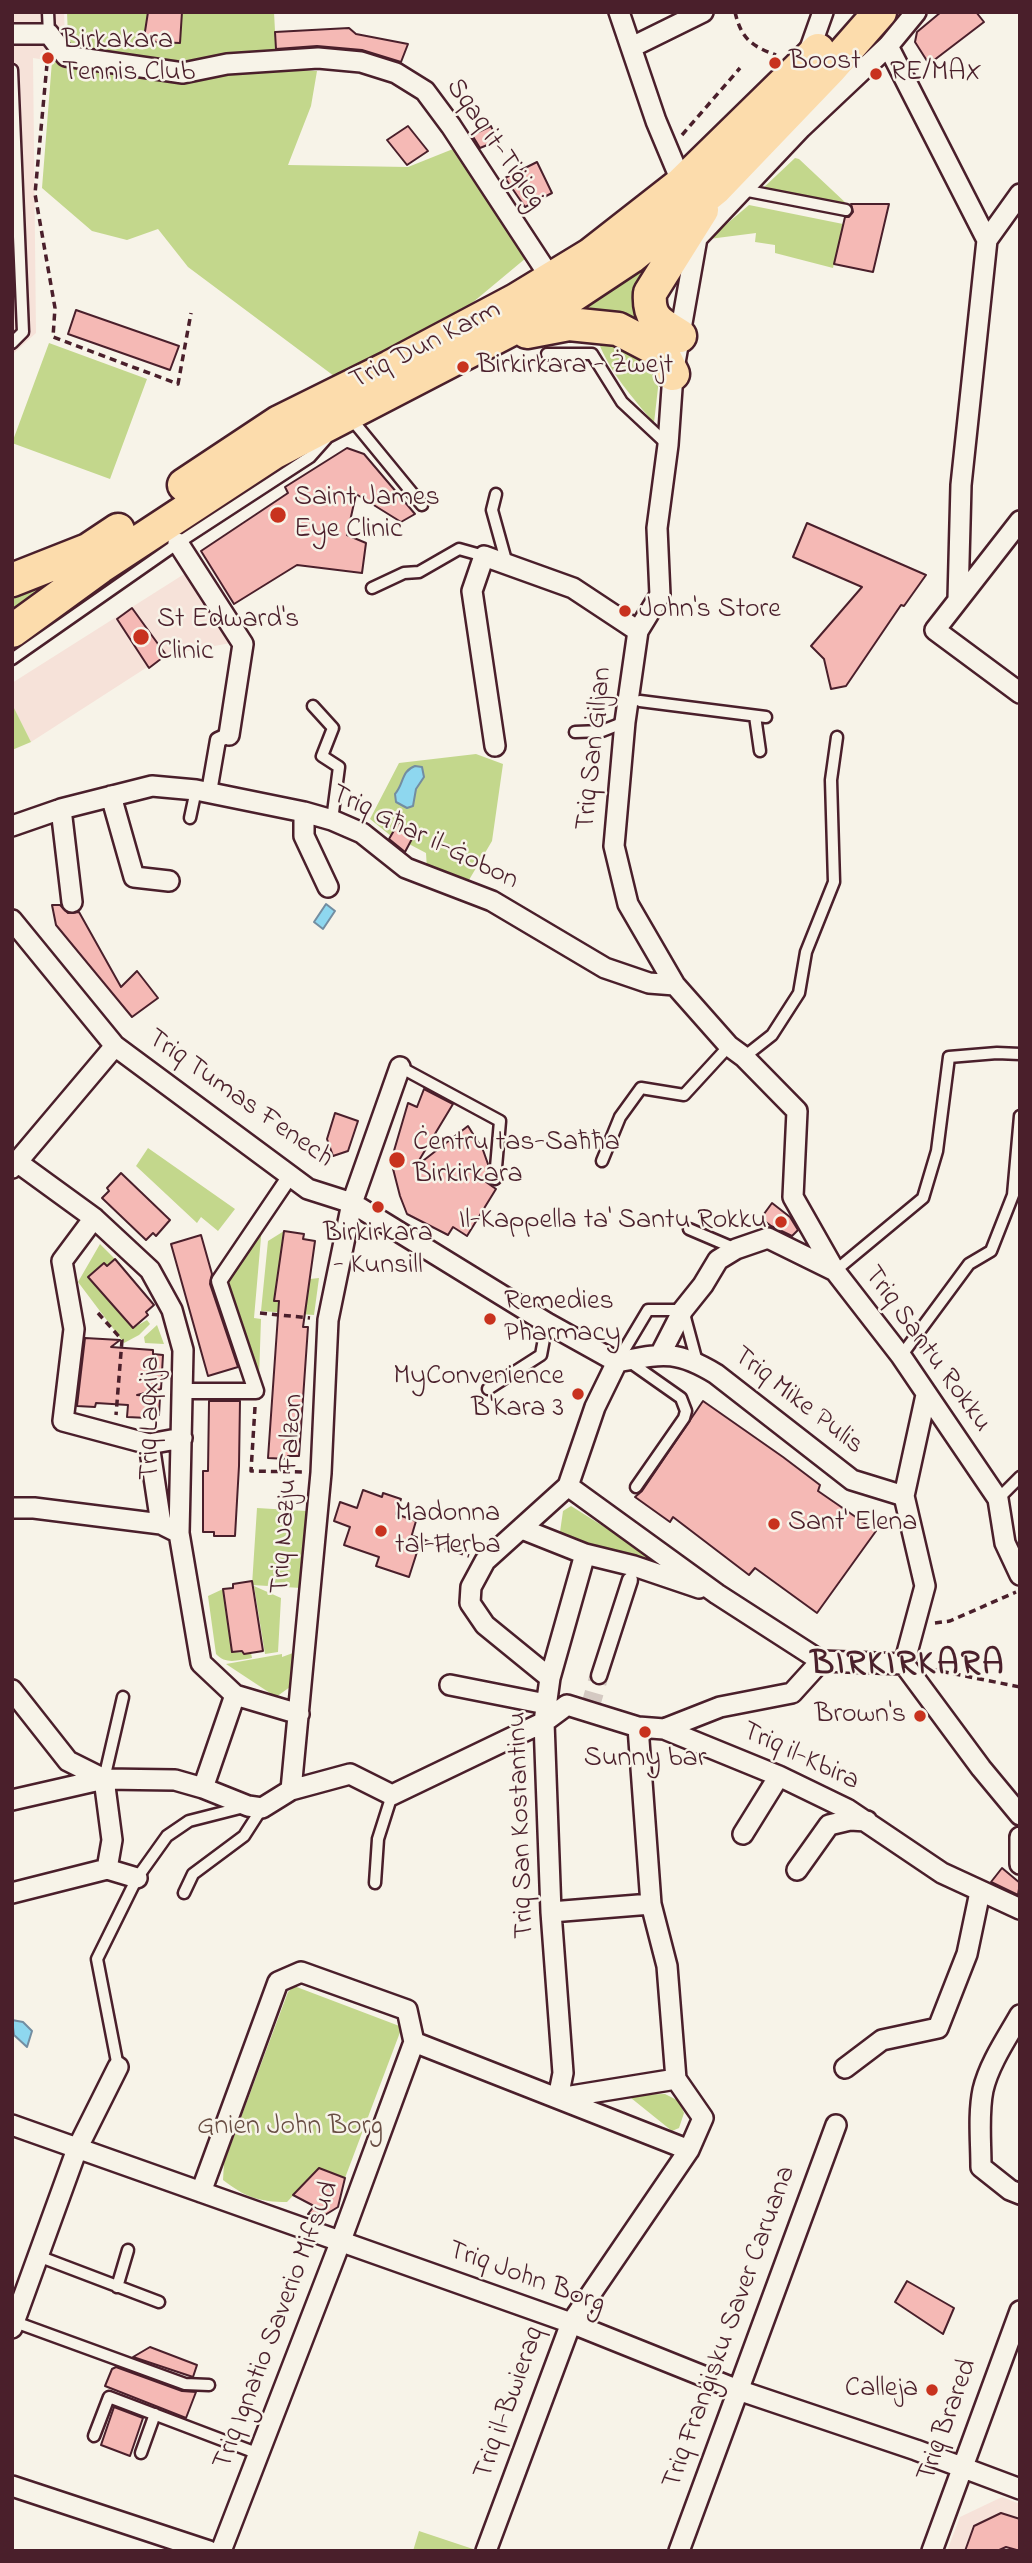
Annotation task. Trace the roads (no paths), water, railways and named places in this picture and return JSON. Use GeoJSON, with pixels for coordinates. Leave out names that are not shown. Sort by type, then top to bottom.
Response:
{"type":"FeatureCollection","features":[{"type":"Feature","properties":{"kind":"highway","name":"Triq Dun Karm"},"geometry":{"type":"LineString","coordinates":[[12,580],[88,550],[279,422],[390,367],[552,280],[590,255],[682,183],[805,65],[851,12]]}},
{"type":"Feature","properties":{"kind":"highway","name":"Triq Dun Karm"},"geometry":{"type":"LineString","coordinates":[[12,631],[100,567],[263,460],[560,304],[729,189],[880,12]]}},
{"type":"Feature","properties":{"kind":"highway"},"geometry":{"type":"LineString","coordinates":[[680,336],[654,319],[649,307],[650,293],[729,189]]}},
{"type":"Feature","properties":{"kind":"highway"},"geometry":{"type":"LineString","coordinates":[[490,340],[569,324],[618,329],[662,352],[673,374]]}},
{"type":"Feature","properties":{"kind":"street"},"geometry":{"type":"LineString","coordinates":[[620,12],[667,152],[682,183]]}},
{"type":"Feature","properties":{"kind":"street"},"geometry":{"type":"LineString","coordinates":[[632,47],[703,12]]}},
{"type":"Feature","properties":{"kind":"street","name":"Triq Dun Karm"},"geometry":{"type":"LineString","coordinates":[[805,65],[823,12]]}},
{"type":"Feature","properties":{"kind":"street","name":"Triq Dun Karm"},"geometry":{"type":"LineString","coordinates":[[729,189],[801,128],[888,46],[916,12]]}},
{"type":"Feature","properties":{"kind":"street"},"geometry":{"type":"LineString","coordinates":[[12,34],[49,34]]}},
{"type":"Feature","properties":{"kind":"street","name":"Sqaq it-Tiġieġ"},"geometry":{"type":"LineString","coordinates":[[49,34],[66,56],[183,73],[227,64],[318,58],[361,62],[396,73],[425,91],[552,280]]}},
{"type":"Feature","properties":{"kind":"street"},"geometry":{"type":"LineString","coordinates":[[888,46],[987,240]]}},
{"type":"Feature","properties":{"kind":"street"},"geometry":{"type":"LineString","coordinates":[[958,599],[961,485],[987,240],[1020,194]]}},
{"type":"Feature","properties":{"kind":"street"},"geometry":{"type":"LineString","coordinates":[[673,374],[680,336]]}},
{"type":"Feature","properties":{"kind":"street","name":"Triq San Ġiljan"},"geometry":{"type":"LineString","coordinates":[[673,374],[668,445],[657,528],[660,595],[638,631],[625,722],[614,846],[628,904],[675,985],[797,1111],[793,1197],[835,1271]]}},
{"type":"Feature","properties":{"kind":"street"},"geometry":{"type":"LineString","coordinates":[[1020,521],[935,630],[1020,693]]}},
{"type":"Feature","properties":{"kind":"street"},"geometry":{"type":"LineString","coordinates":[[178,543],[243,644],[229,735],[218,740],[203,791]]}},
{"type":"Feature","properties":{"kind":"street"},"geometry":{"type":"LineString","coordinates":[[495,746],[471,591],[484,556],[573,588],[638,631]]}},
{"type":"Feature","properties":{"kind":"street","name":"Triq Għar il-Ġobon"},"geometry":{"type":"LineString","coordinates":[[12,826],[61,809],[152,786],[203,791],[304,812],[362,833],[406,868],[492,901],[605,968],[649,983],[675,985]]}},
{"type":"Feature","properties":{"kind":"street"},"geometry":{"type":"LineString","coordinates":[[111,796],[134,877],[169,881]]}},
{"type":"Feature","properties":{"kind":"street"},"geometry":{"type":"LineString","coordinates":[[61,809],[72,902]]}},
{"type":"Feature","properties":{"kind":"street"},"geometry":{"type":"LineString","coordinates":[[304,812],[304,836],[328,887]]}},
{"type":"Feature","properties":{"kind":"street","name":"Triq Tumas Fenech"},"geometry":{"type":"LineString","coordinates":[[12,920],[115,1046],[290,1176],[308,1189],[352,1203],[547,1323],[622,1361]]}},
{"type":"Feature","properties":{"kind":"street"},"geometry":{"type":"LineString","coordinates":[[15,1165],[115,1046]]}},
{"type":"Feature","properties":{"kind":"street","name":"Triq Nazju Falzon"},"geometry":{"type":"LineString","coordinates":[[291,1790],[321,1473],[328,1320],[352,1203],[400,1067]]}},
{"type":"Feature","properties":{"kind":"street","name":"Triq Laqxija"},"geometry":{"type":"LineString","coordinates":[[15,1165],[94,1218],[150,1270],[172,1310],[183,1350],[180,1391],[182,1438],[179,1533],[201,1664],[235,1695],[299,1714]]}},
{"type":"Feature","properties":{"kind":"street"},"geometry":{"type":"LineString","coordinates":[[180,1391],[256,1391],[219,1281],[290,1176]]}},
{"type":"Feature","properties":{"kind":"street"},"geometry":{"type":"LineString","coordinates":[[94,1218],[62,1261],[74,1329],[63,1421],[149,1444],[182,1438]]}},
{"type":"Feature","properties":{"kind":"street"},"geometry":{"type":"LineString","coordinates":[[661,1353],[683,1310],[703,1286],[718,1260],[736,1249],[768,1238],[835,1271]]}},
{"type":"Feature","properties":{"kind":"street","name":"Triq Santu Rokku"},"geometry":{"type":"LineString","coordinates":[[835,1271],[901,1356],[998,1499],[1005,1543],[1020,1575]]}},
{"type":"Feature","properties":{"kind":"street","name":"Triq Mike Pulis"},"geometry":{"type":"LineString","coordinates":[[622,1361],[661,1353],[697,1362],[852,1480],[904,1496]]}},
{"type":"Feature","properties":{"kind":"street"},"geometry":{"type":"LineString","coordinates":[[550,1678],[485,1625],[470,1603],[471,1587],[485,1561],[568,1486],[595,1407],[622,1361]]}},
{"type":"Feature","properties":{"kind":"street"},"geometry":{"type":"LineString","coordinates":[[904,1664],[925,1586],[904,1496],[926,1395]]}},
{"type":"Feature","properties":{"kind":"street","name":"Triq Laqxija"},"geometry":{"type":"LineString","coordinates":[[149,1444],[161,1524]]}},
{"type":"Feature","properties":{"kind":"street"},"geometry":{"type":"LineString","coordinates":[[568,1486],[717,1594],[821,1661],[904,1664]]}},
{"type":"Feature","properties":{"kind":"street","name":"Triq Laqxija"},"geometry":{"type":"LineString","coordinates":[[12,1508],[34,1508],[161,1524],[179,1533]]}},
{"type":"Feature","properties":{"kind":"street"},"geometry":{"type":"LineString","coordinates":[[522,1529],[586,1554],[634,1566],[717,1594]]}},
{"type":"Feature","properties":{"kind":"street","name":"Triq San Kostantinu"},"geometry":{"type":"LineString","coordinates":[[558,2098],[563,2073],[551,1912],[545,1713],[550,1678],[586,1554]]}},
{"type":"Feature","properties":{"kind":"street"},"geometry":{"type":"LineString","coordinates":[[599,1676],[630,1580]]}},
{"type":"Feature","properties":{"kind":"street"},"geometry":{"type":"LineString","coordinates":[[664,1729],[720,1707],[792,1692],[821,1661]]}},
{"type":"Feature","properties":{"kind":"street"},"geometry":{"type":"LineString","coordinates":[[904,1664],[981,1768],[1020,1815]]}},
{"type":"Feature","properties":{"kind":"street"},"geometry":{"type":"LineString","coordinates":[[450,1685],[545,1713]]}},
{"type":"Feature","properties":{"kind":"street"},"geometry":{"type":"LineString","coordinates":[[12,1690],[68,1761],[104,1779]]}},
{"type":"Feature","properties":{"kind":"street"},"geometry":{"type":"LineString","coordinates":[[203,1788],[235,1695]]}},
{"type":"Feature","properties":{"kind":"street","name":"Triq il-Kbira"},"geometry":{"type":"LineString","coordinates":[[545,1713],[567,1705],[638,1727],[664,1729],[779,1776],[848,1809],[942,1873],[1020,1909]]}},
{"type":"Feature","properties":{"kind":"street"},"geometry":{"type":"LineString","coordinates":[[12,1800],[104,1779],[175,1780],[255,1807],[291,1790],[351,1774],[393,1795],[545,1713]]}},
{"type":"Feature","properties":{"kind":"street","name":"Triq il-Bwieraq"},"geometry":{"type":"LineString","coordinates":[[486,2551],[571,2323],[689,2150],[703,2118],[677,2079],[667,1966],[651,1905],[638,1727]]}},
{"type":"Feature","properties":{"kind":"street"},"geometry":{"type":"LineString","coordinates":[[743,1834],[779,1776]]}},
{"type":"Feature","properties":{"kind":"street"},"geometry":{"type":"LineString","coordinates":[[104,1779],[112,1840],[107,1870]]}},
{"type":"Feature","properties":{"kind":"street"},"geometry":{"type":"LineString","coordinates":[[797,1870],[829,1825],[850,1820],[867,1821]]}},
{"type":"Feature","properties":{"kind":"street"},"geometry":{"type":"LineString","coordinates":[[1020,1838],[1020,1864]]}},
{"type":"Feature","properties":{"kind":"street"},"geometry":{"type":"LineString","coordinates":[[12,1893],[107,1870],[137,1878]]}},
{"type":"Feature","properties":{"kind":"street"},"geometry":{"type":"LineString","coordinates":[[845,2068],[882,2040],[938,2028],[967,1954],[980,1892]]}},
{"type":"Feature","properties":{"kind":"street"},"geometry":{"type":"LineString","coordinates":[[551,1912],[651,1905]]}},
{"type":"Feature","properties":{"kind":"street"},"geometry":{"type":"LineString","coordinates":[[201,2192],[278,1982],[301,1972],[407,2010],[414,2042],[689,2150]]}},
{"type":"Feature","properties":{"kind":"street"},"geometry":{"type":"LineString","coordinates":[[1020,2015],[998,2054],[983,2089],[980,2126],[981,2167],[1010,2190],[1020,2194]]}},
{"type":"Feature","properties":{"kind":"street","name":"Triq Ignatio Saverio Mifsud"},"geometry":{"type":"LineString","coordinates":[[221,2551],[414,2042]]}},
{"type":"Feature","properties":{"kind":"street"},"geometry":{"type":"LineString","coordinates":[[13,2325],[77,2149],[118,2067]]}},
{"type":"Feature","properties":{"kind":"street"},"geometry":{"type":"LineString","coordinates":[[558,2098],[677,2079]]}},
{"type":"Feature","properties":{"kind":"street","name":"Triq John Borg"},"geometry":{"type":"LineString","coordinates":[[12,2125],[571,2323],[738,2390],[916,2450],[1020,2489]]}},
{"type":"Feature","properties":{"kind":"street","name":"Triq Franġisku Saver Caruana"},"geometry":{"type":"LineString","coordinates":[[679,2551],[836,2125]]}},
{"type":"Feature","properties":{"kind":"street","name":"Triq Brared"},"geometry":{"type":"LineString","coordinates":[[932,2551],[1020,2311]]}},
{"type":"Feature","properties":{"kind":"street"},"geometry":{"type":"LineString","coordinates":[[12,2486],[209,2551]]}},
{"type":"Feature","properties":{"kind":"lane"},"geometry":{"type":"LineString","coordinates":[[48,12],[49,34]]}},
{"type":"Feature","properties":{"kind":"lane"},"geometry":{"type":"LineString","coordinates":[[12,71],[23,332],[12,343]]}},
{"type":"Feature","properties":{"kind":"lane"},"geometry":{"type":"LineString","coordinates":[[729,189],[846,210]]}},
{"type":"Feature","properties":{"kind":"lane"},"geometry":{"type":"LineString","coordinates":[[547,354],[592,355],[622,402],[668,445]]}},
{"type":"Feature","properties":{"kind":"lane"},"geometry":{"type":"LineString","coordinates":[[347,414],[422,505]]}},
{"type":"Feature","properties":{"kind":"lane","name":"Triq Dun Karm"},"geometry":{"type":"LineString","coordinates":[[12,659],[178,543],[310,457],[347,414]]}},
{"type":"Feature","properties":{"kind":"lane"},"geometry":{"type":"LineString","coordinates":[[496,494],[492,510],[507,565]]}},
{"type":"Feature","properties":{"kind":"lane"},"geometry":{"type":"LineString","coordinates":[[372,588],[404,573],[419,572],[459,549],[484,556]]}},
{"type":"Feature","properties":{"kind":"lane"},"geometry":{"type":"LineString","coordinates":[[640,701],[761,717],[760,751]]}},
{"type":"Feature","properties":{"kind":"lane"},"geometry":{"type":"LineString","coordinates":[[313,706],[333,728],[322,756],[339,767],[331,820]]}},
{"type":"Feature","properties":{"kind":"lane"},"geometry":{"type":"LineString","coordinates":[[575,732],[602,731],[625,722]]}},
{"type":"Feature","properties":{"kind":"lane"},"geometry":{"type":"LineString","coordinates":[[602,1161],[620,1117],[641,1088],[684,1095],[736,1051],[772,1035],[799,993],[806,952],[834,881],[831,780],[837,737]]}},
{"type":"Feature","properties":{"kind":"lane"},"geometry":{"type":"LineString","coordinates":[[190,818],[203,791]]}},
{"type":"Feature","properties":{"kind":"lane"},"geometry":{"type":"LineString","coordinates":[[835,1271],[923,1198],[937,1151],[949,1057],[1020,1054]]}},
{"type":"Feature","properties":{"kind":"lane"},"geometry":{"type":"LineString","coordinates":[[400,1067],[500,1121],[495,1179]]}},
{"type":"Feature","properties":{"kind":"lane"},"geometry":{"type":"LineString","coordinates":[[901,1356],[969,1264],[991,1251],[1013,1195],[1020,1116]]}},
{"type":"Feature","properties":{"kind":"lane"},"geometry":{"type":"LineString","coordinates":[[689,1229],[736,1249]]}},
{"type":"Feature","properties":{"kind":"lane"},"geometry":{"type":"LineString","coordinates":[[636,1487],[684,1418],[686,1411],[681,1398],[622,1361],[648,1310],[683,1310]]}},
{"type":"Feature","properties":{"kind":"lane","name":"Triq Mike Pulis"},"geometry":{"type":"LineString","coordinates":[[683,1310],[697,1362]]}},
{"type":"Feature","properties":{"kind":"lane"},"geometry":{"type":"LineString","coordinates":[[488,1389],[541,1354],[547,1323]]}},
{"type":"Feature","properties":{"kind":"lane"},"geometry":{"type":"LineString","coordinates":[[998,1499],[1020,1477]]}},
{"type":"Feature","properties":{"kind":"lane"},"geometry":{"type":"LineString","coordinates":[[104,1779],[123,1697]]}},
{"type":"Feature","properties":{"kind":"lane"},"geometry":{"type":"LineString","coordinates":[[375,1883],[379,1839],[393,1795]]}},
{"type":"Feature","properties":{"kind":"lane"},"geometry":{"type":"LineString","coordinates":[[118,2067],[97,1959],[137,1878],[167,1836],[189,1821],[255,1807]]}},
{"type":"Feature","properties":{"kind":"lane"},"geometry":{"type":"LineString","coordinates":[[184,1893],[193,1874],[244,1836],[255,1807]]}},
{"type":"Feature","properties":{"kind":"lane"},"geometry":{"type":"LineString","coordinates":[[117,2287],[128,2250]]}},
{"type":"Feature","properties":{"kind":"lane"},"geometry":{"type":"LineString","coordinates":[[38,2256],[159,2302]]}},
{"type":"Feature","properties":{"kind":"lane"},"geometry":{"type":"LineString","coordinates":[[13,2325],[185,2384],[209,2385]]}},
{"type":"Feature","properties":{"kind":"lane"},"geometry":{"type":"LineString","coordinates":[[94,2436],[109,2397],[259,2454]]}},
{"type":"Feature","properties":{"kind":"lane"},"geometry":{"type":"LineString","coordinates":[[141,2453],[155,2414]]}},
{"type":"Feature","properties":{"kind":"water"},"geometry":{"type":"Polygon","coordinates":[[[415,766],[422,767],[424,777],[416,789],[413,806],[407,808],[396,802],[395,794],[407,771],[415,766]]]}},
{"type":"Feature","properties":{"kind":"water"},"geometry":{"type":"Polygon","coordinates":[[[326,904],[335,911],[323,929],[314,922],[326,904]]]}},
{"type":"Feature","properties":{"kind":"water"},"geometry":{"type":"Polygon","coordinates":[[[12,2020],[23,2022],[32,2031],[27,2047],[14,2035],[12,2020]]]}},
{"type":"Feature","properties":{"kind":"tunnel"},"geometry":{"type":"LineString","coordinates":[[589,1711],[599,1676]]}},
{"type":"Feature","properties":{"kind":"place","name":"Birkakara Tennis Club"},"geometry":{"type":"Point","coordinates":[48,58]}},
{"type":"Feature","properties":{"kind":"place","name":"Boost"},"geometry":{"type":"Point","coordinates":[775,63]}},
{"type":"Feature","properties":{"kind":"place","name":"RE/MAX"},"geometry":{"type":"Point","coordinates":[876,74]}},
{"type":"Feature","properties":{"kind":"place","name":"Birkirkara - Żwejt"},"geometry":{"type":"Point","coordinates":[463,367]}},
{"type":"Feature","properties":{"kind":"place","name":"Saint James Eye Clinic"},"geometry":{"type":"Point","coordinates":[278,515]}},
{"type":"Feature","properties":{"kind":"place","name":"John's Store"},"geometry":{"type":"Point","coordinates":[625,611]}},
{"type":"Feature","properties":{"kind":"place","name":"St Edward's Clinic"},"geometry":{"type":"Point","coordinates":[141,637]}},
{"type":"Feature","properties":{"kind":"place","name":"Ċentru tas-Saħħa Birkirkara"},"geometry":{"type":"Point","coordinates":[397,1160]}},
{"type":"Feature","properties":{"kind":"place","name":"Birkirkara - Kunsill"},"geometry":{"type":"Point","coordinates":[378,1207]}},
{"type":"Feature","properties":{"kind":"place","name":"Il-Kappella ta' Santu Rokku"},"geometry":{"type":"Point","coordinates":[781,1222]}},
{"type":"Feature","properties":{"kind":"place","name":"Remedies Pharmacy"},"geometry":{"type":"Point","coordinates":[490,1319]}},
{"type":"Feature","properties":{"kind":"place","name":"MyConvenience B'Kara 3"},"geometry":{"type":"Point","coordinates":[578,1394]}},
{"type":"Feature","properties":{"kind":"place","name":"Sant' Elena"},"geometry":{"type":"Point","coordinates":[774,1524]}},
{"type":"Feature","properties":{"kind":"place","name":"Madonna tal-Ħerba"},"geometry":{"type":"Point","coordinates":[381,1531]}},
{"type":"Feature","properties":{"kind":"place","name":"Brown's"},"geometry":{"type":"Point","coordinates":[920,1716]}},
{"type":"Feature","properties":{"kind":"place","name":"Sunny bar"},"geometry":{"type":"Point","coordinates":[645,1732]}},
{"type":"Feature","properties":{"kind":"place","name":"Calleja"},"geometry":{"type":"Point","coordinates":[932,2390]}},
{"type":"Feature","properties":{"kind":"district","name":"BIRKIRKARA"},"geometry":{"type":"Point","coordinates":[908,1667]}},
{"type":"Feature","properties":{"kind":"park label","name":"Gnien John Borg"},"geometry":{"type":"Point","coordinates":[290,2128]}}]}
